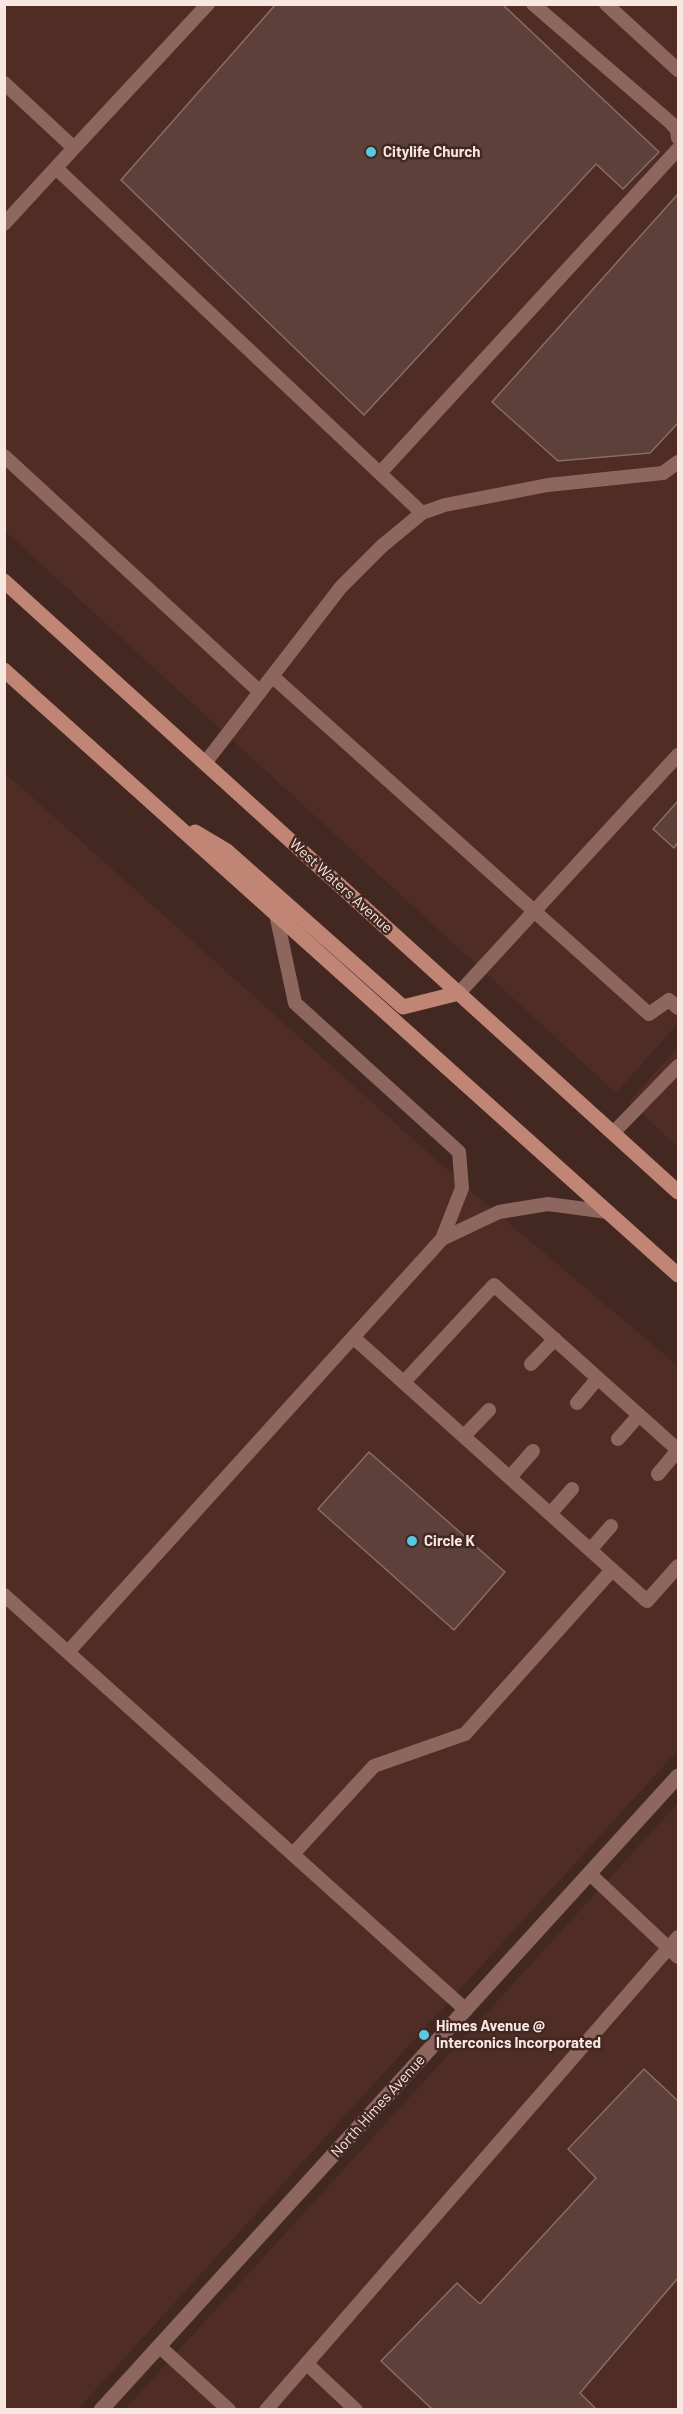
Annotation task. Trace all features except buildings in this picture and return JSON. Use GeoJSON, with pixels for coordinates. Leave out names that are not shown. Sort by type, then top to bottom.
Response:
{"type":"FeatureCollection","features":[{"type":"Feature","properties":{"kind":"main road","name":"West Waters Avenue"},"geometry":{"type":"LineString","coordinates":[[4,580],[678,1192]]}},
{"type":"Feature","properties":{"kind":"main road"},"geometry":{"type":"LineString","coordinates":[[4,670],[678,1275]]}},
{"type":"Feature","properties":{"kind":"main road"},"geometry":{"type":"LineString","coordinates":[[160,810],[227,851],[403,1006],[459,993]]}},
{"type":"Feature","properties":{"kind":"street","name":"North Himes Avenue"},"geometry":{"type":"LineString","coordinates":[[101,2409],[678,1776]]}},
{"type":"Feature","properties":{"kind":"lane"},"geometry":{"type":"LineString","coordinates":[[4,225],[208,4]]}},
{"type":"Feature","properties":{"kind":"lane"},"geometry":{"type":"LineString","coordinates":[[533,4],[671,123],[677,130],[678,138]]}},
{"type":"Feature","properties":{"kind":"lane"},"geometry":{"type":"LineString","coordinates":[[606,4],[678,70]]}},
{"type":"Feature","properties":{"kind":"lane"},"geometry":{"type":"LineString","coordinates":[[4,83],[74,148]]}},
{"type":"Feature","properties":{"kind":"lane"},"geometry":{"type":"LineString","coordinates":[[380,473],[678,149]]}},
{"type":"Feature","properties":{"kind":"lane"},"geometry":{"type":"LineString","coordinates":[[56,168],[422,513]]}},
{"type":"Feature","properties":{"kind":"lane"},"geometry":{"type":"LineString","coordinates":[[4,456],[260,692]]}},
{"type":"Feature","properties":{"kind":"lane"},"geometry":{"type":"LineString","coordinates":[[205,763],[341,587],[382,546],[422,513],[445,505],[548,485],[663,473],[678,462]]}},
{"type":"Feature","properties":{"kind":"lane"},"geometry":{"type":"LineString","coordinates":[[272,676],[649,1014],[669,1000],[678,1008]]}},
{"type":"Feature","properties":{"kind":"lane"},"geometry":{"type":"LineString","coordinates":[[459,993],[678,755]]}},
{"type":"Feature","properties":{"kind":"lane"},"geometry":{"type":"LineString","coordinates":[[68,1652],[442,1239],[462,1188],[459,1152],[295,1004],[276,914]]}},
{"type":"Feature","properties":{"kind":"lane"},"geometry":{"type":"LineString","coordinates":[[613,1133],[678,1066]]}},
{"type":"Feature","properties":{"kind":"lane"},"geometry":{"type":"LineString","coordinates":[[442,1239],[499,1212],[548,1204],[608,1212]]}},
{"type":"Feature","properties":{"kind":"lane"},"geometry":{"type":"LineString","coordinates":[[404,1382],[494,1285],[678,1450],[658,1474]]}},
{"type":"Feature","properties":{"kind":"lane"},"geometry":{"type":"LineString","coordinates":[[353,1337],[647,1601],[678,1566]]}},
{"type":"Feature","properties":{"kind":"lane"},"geometry":{"type":"LineString","coordinates":[[531,1364],[555,1339]]}},
{"type":"Feature","properties":{"kind":"lane"},"geometry":{"type":"LineString","coordinates":[[577,1403],[598,1378]]}},
{"type":"Feature","properties":{"kind":"lane"},"geometry":{"type":"LineString","coordinates":[[464,1436],[489,1410]]}},
{"type":"Feature","properties":{"kind":"lane"},"geometry":{"type":"LineString","coordinates":[[618,1439],[639,1415]]}},
{"type":"Feature","properties":{"kind":"lane"},"geometry":{"type":"LineString","coordinates":[[510,1477],[533,1451]]}},
{"type":"Feature","properties":{"kind":"lane"},"geometry":{"type":"LineString","coordinates":[[550,1514],[573,1489]]}},
{"type":"Feature","properties":{"kind":"lane"},"geometry":{"type":"LineString","coordinates":[[590,1550],[611,1526]]}},
{"type":"Feature","properties":{"kind":"lane"},"geometry":{"type":"LineString","coordinates":[[293,1854],[374,1766],[465,1734],[612,1570]]}},
{"type":"Feature","properties":{"kind":"lane"},"geometry":{"type":"LineString","coordinates":[[4,1595],[466,2010]]}},
{"type":"Feature","properties":{"kind":"lane"},"geometry":{"type":"LineString","coordinates":[[590,1874],[673,1952]]}},
{"type":"Feature","properties":{"kind":"lane"},"geometry":{"type":"LineString","coordinates":[[266,2409],[673,1952],[678,1937]]}},
{"type":"Feature","properties":{"kind":"lane"},"geometry":{"type":"LineString","coordinates":[[159,2346],[229,2409]]}},
{"type":"Feature","properties":{"kind":"lane"},"geometry":{"type":"LineString","coordinates":[[307,2364],[356,2409]]}},
{"type":"Feature","properties":{"kind":"shaded area"},"geometry":{"type":"Polygon","coordinates":[[[4,5],[678,5],[678,1023],[616,1093],[5,531],[4,5]]]}},
{"type":"Feature","properties":{"kind":"shaded area"},"geometry":{"type":"Polygon","coordinates":[[[4,772],[472,1192],[678,1366],[678,1750],[77,2410],[4,2409],[4,772]]]}},
{"type":"Feature","properties":{"kind":"shaded area"},"geometry":{"type":"Polygon","coordinates":[[[678,1046],[678,1147],[629,1102],[678,1046]]]}},
{"type":"Feature","properties":{"kind":"shaded area"},"geometry":{"type":"Polygon","coordinates":[[[678,1803],[678,2409],[125,2409],[678,1803]]]}},
{"type":"Feature","properties":{"kind":"place","name":"Citylife Church"},"geometry":{"type":"Point","coordinates":[371,152]}},
{"type":"Feature","properties":{"kind":"place","name":"Circle K"},"geometry":{"type":"Point","coordinates":[412,1541]}},
{"type":"Feature","properties":{"kind":"place","name":"Himes Avenue @ Interconics Incorporated"},"geometry":{"type":"Point","coordinates":[424,2035]}}]}
